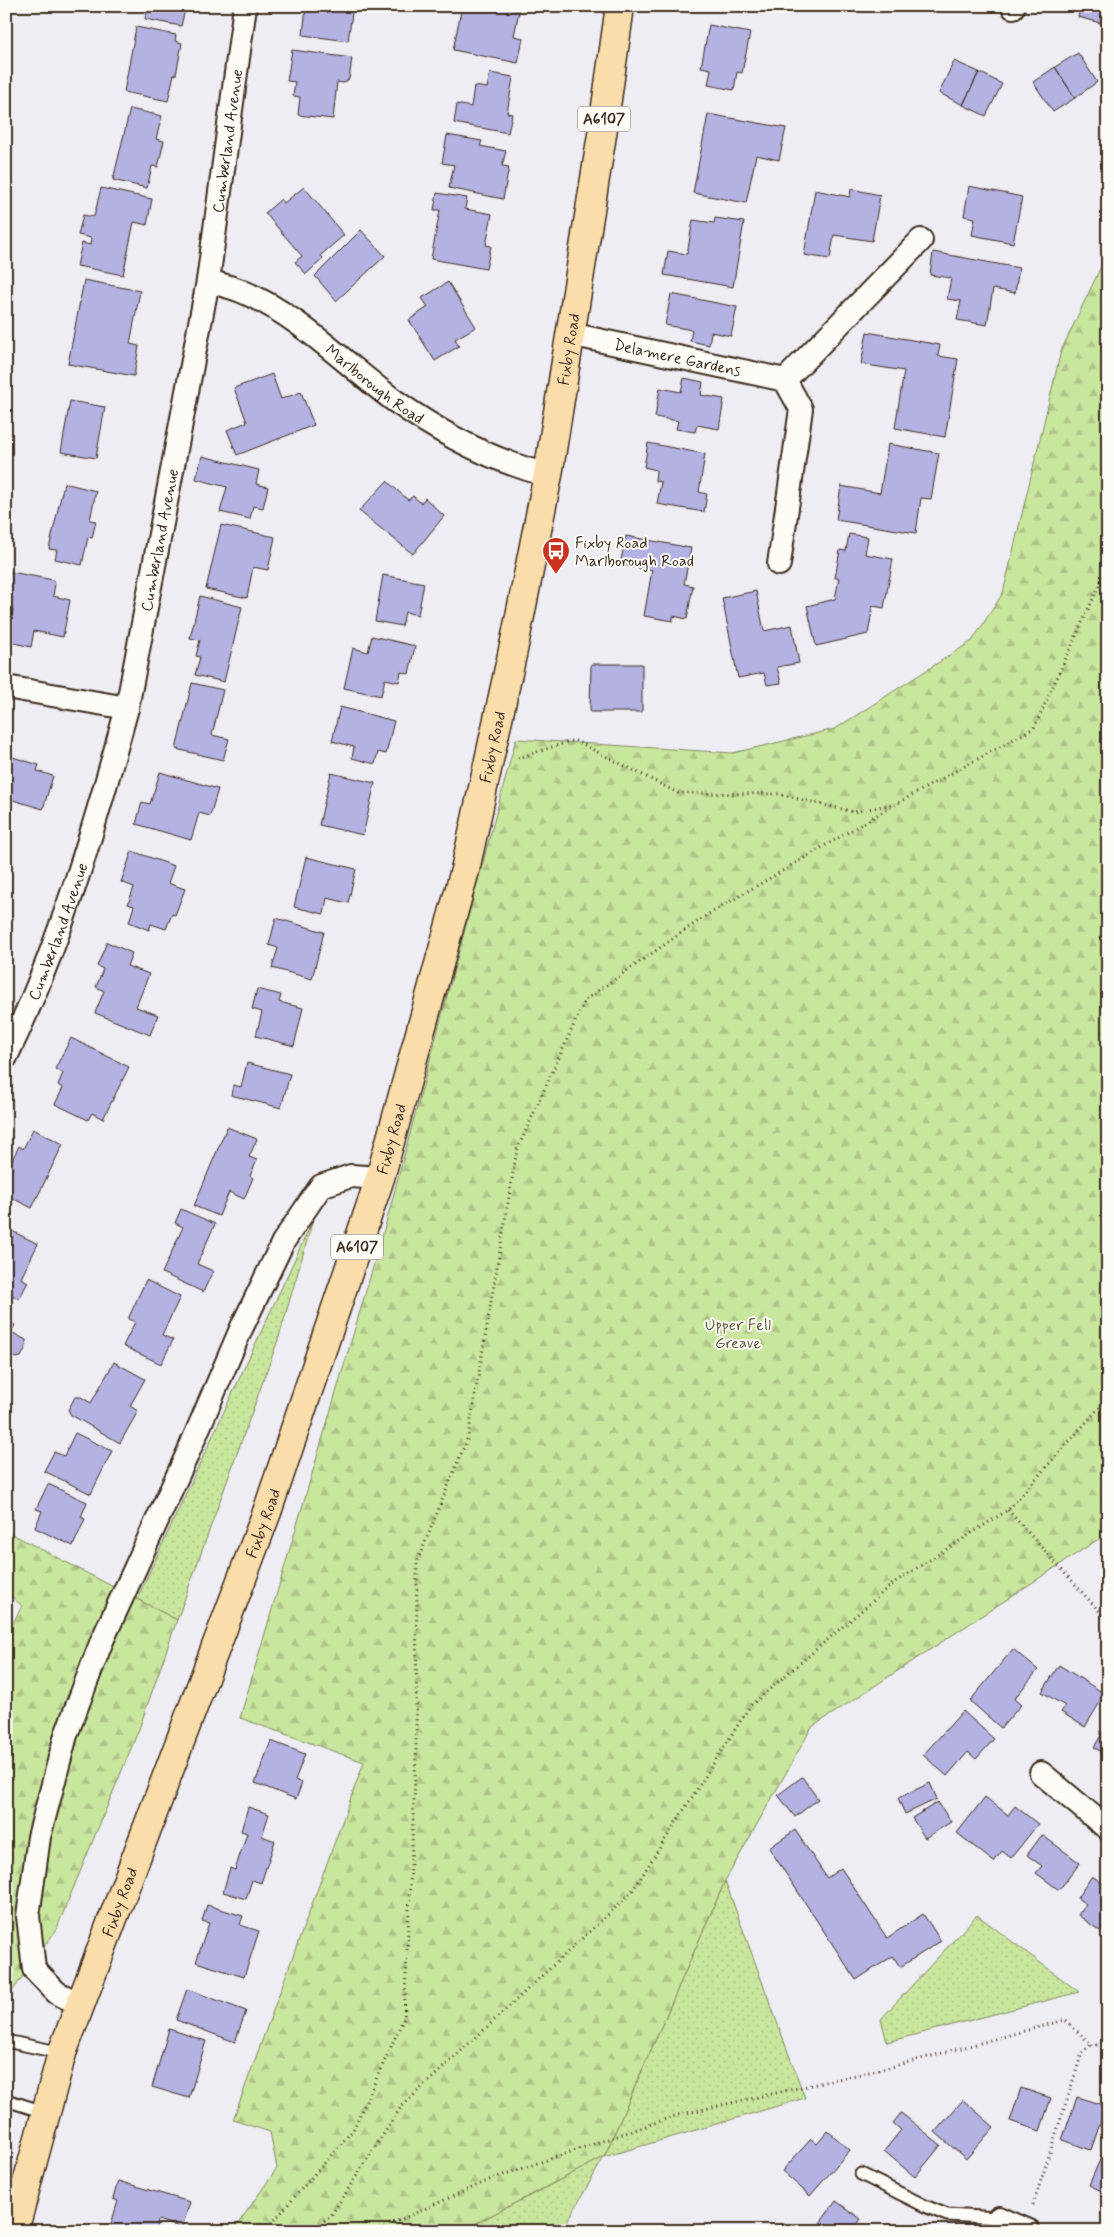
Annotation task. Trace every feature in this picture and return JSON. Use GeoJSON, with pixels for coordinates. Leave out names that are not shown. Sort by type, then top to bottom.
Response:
{"type":"FeatureCollection","features":[{"type":"Feature","properties":{"kind":"main road","name":"Fixby Road"},"geometry":{"type":"LineString","coordinates":[[14,2231],[44,2112],[62,2053],[267,1512],[380,1178],[465,870],[489,767],[548,475],[603,128],[620,6]]}},
{"type":"Feature","properties":{"kind":"street","name":"Cumberland Avenue"},"geometry":{"type":"LineString","coordinates":[[6,1056],[30,1007],[56,941],[111,768],[127,708],[208,280],[245,6]]}},
{"type":"Feature","properties":{"kind":"street"},"geometry":{"type":"LineString","coordinates":[[779,564],[801,410],[785,380],[922,240]]}},
{"type":"Feature","properties":{"kind":"street","name":"Marlborough Road"},"geometry":{"type":"LineString","coordinates":[[208,280],[241,291],[276,310],[396,401],[452,437],[499,460],[548,475]]}},
{"type":"Feature","properties":{"kind":"street","name":"Delamere Gardens"},"geometry":{"type":"LineString","coordinates":[[570,334],[785,380]]}},
{"type":"Feature","properties":{"kind":"street"},"geometry":{"type":"LineString","coordinates":[[6,687],[127,708]]}},
{"type":"Feature","properties":{"kind":"street"},"geometry":{"type":"LineString","coordinates":[[80,2004],[57,1993],[34,1968],[28,1916],[39,1837],[66,1735],[101,1642],[187,1455],[241,1329],[283,1242],[321,1186],[351,1176],[380,1178]]}},
{"type":"Feature","properties":{"kind":"street"},"geometry":{"type":"LineString","coordinates":[[1041,1773],[1108,1829]]}},
{"type":"Feature","properties":{"kind":"street"},"geometry":{"type":"LineString","coordinates":[[999,2218],[1027,2230]]}},
{"type":"Feature","properties":{"kind":"lane"},"geometry":{"type":"LineString","coordinates":[[6,2041],[62,2053]]}},
{"type":"Feature","properties":{"kind":"lane"},"geometry":{"type":"LineString","coordinates":[[6,2100],[44,2112]]}},
{"type":"Feature","properties":{"kind":"lane"},"geometry":{"type":"LineString","coordinates":[[861,2174],[947,2215],[999,2218]]}},
{"type":"Feature","properties":{"kind":"path"},"geometry":{"type":"LineString","coordinates":[[265,2231],[353,2130],[404,2018],[416,1756],[417,1562],[468,1437],[517,1150],[585,1000],[706,914],[896,804],[1034,728],[1108,566]]}},
{"type":"Feature","properties":{"kind":"path"},"geometry":{"type":"LineString","coordinates":[[489,767],[574,740],[678,793],[778,794],[854,812],[896,804]]}},
{"type":"Feature","properties":{"kind":"path"},"geometry":{"type":"LineString","coordinates":[[307,2231],[330,2217],[401,2107],[631,1893],[750,1706],[895,1582],[1008,1510],[1108,1398]]}},
{"type":"Feature","properties":{"kind":"path"},"geometry":{"type":"LineString","coordinates":[[1008,1510],[1108,1621]]}},
{"type":"Feature","properties":{"kind":"path"},"geometry":{"type":"LineString","coordinates":[[375,2231],[494,2178],[678,2114],[887,2068],[1065,2020],[1093,2046],[1108,2042]]}},
{"type":"Feature","properties":{"kind":"path"},"geometry":{"type":"LineString","coordinates":[[1027,2230],[1082,2053],[1091,2044]]}},
{"type":"Feature","properties":{"kind":"green space","name":"Upper Fell Greave"},"geometry":{"type":"Polygon","coordinates":[[[1108,252],[1108,1533],[812,1727],[725,1881],[604,2157],[461,2231],[233,2231],[277,2168],[270,2132],[233,2120],[364,1762],[240,1718],[386,1223],[516,739],[733,753],[835,729],[972,641],[1003,593],[1061,351],[1108,252]]]}},
{"type":"Feature","properties":{"kind":"green space"},"geometry":{"type":"Polygon","coordinates":[[[313,1220],[279,1337],[177,1620],[137,1599],[313,1220]]]}},
{"type":"Feature","properties":{"kind":"green space"},"geometry":{"type":"Polygon","coordinates":[[[6,1531],[177,1620],[139,1729],[56,1930],[6,2000],[6,1636],[22,1606],[6,1591],[6,1531]]]}},
{"type":"Feature","properties":{"kind":"green space"},"geometry":{"type":"Polygon","coordinates":[[[725,1881],[805,2098],[604,2157],[725,1881]]]}},
{"type":"Feature","properties":{"kind":"green space"},"geometry":{"type":"Polygon","coordinates":[[[977,1915],[1079,1992],[887,2042],[881,2019],[977,1915]]]}},
{"type":"Feature","properties":{"kind":"green space"},"geometry":{"type":"Polygon","coordinates":[[[604,2157],[562,2231],[461,2231],[604,2157]]]}},
{"type":"Feature","properties":{"kind":"building"},"geometry":{"type":"Polygon","coordinates":[[[148,6],[186,6],[181,26],[145,19],[148,6]]]}},
{"type":"Feature","properties":{"kind":"building"},"geometry":{"type":"Polygon","coordinates":[[[306,6],[353,6],[348,41],[303,35],[306,6]]]}},
{"type":"Feature","properties":{"kind":"building"},"geometry":{"type":"Polygon","coordinates":[[[462,6],[493,6],[519,11],[514,36],[523,38],[518,63],[453,50],[462,6]]]}},
{"type":"Feature","properties":{"kind":"building"},"geometry":{"type":"Polygon","coordinates":[[[1081,6],[1108,6],[1108,25],[1078,17],[1081,6]]]}},
{"type":"Feature","properties":{"kind":"building"},"geometry":{"type":"Polygon","coordinates":[[[709,25],[750,33],[742,73],[737,72],[734,90],[708,85],[711,69],[701,67],[709,25]]]}},
{"type":"Feature","properties":{"kind":"building"},"geometry":{"type":"Polygon","coordinates":[[[136,27],[176,35],[175,41],[182,43],[176,75],[174,74],[168,101],[124,92],[136,27]]]}},
{"type":"Feature","properties":{"kind":"building"},"geometry":{"type":"Polygon","coordinates":[[[292,50],[352,58],[349,79],[344,83],[337,82],[333,119],[298,115],[300,97],[293,96],[295,82],[287,81],[292,50]]]}},
{"type":"Feature","properties":{"kind":"building"},"geometry":{"type":"Polygon","coordinates":[[[1078,53],[1097,82],[1075,98],[1055,67],[1078,53]]]}},
{"type":"Feature","properties":{"kind":"building"},"geometry":{"type":"Polygon","coordinates":[[[954,61],[979,72],[963,105],[939,93],[954,61]]]}},
{"type":"Feature","properties":{"kind":"building"},"geometry":{"type":"Polygon","coordinates":[[[1055,67],[1075,98],[1053,112],[1033,82],[1055,67]]]}},
{"type":"Feature","properties":{"kind":"building"},"geometry":{"type":"Polygon","coordinates":[[[979,72],[1002,84],[986,116],[963,105],[979,72]]]}},
{"type":"Feature","properties":{"kind":"building"},"geometry":{"type":"Polygon","coordinates":[[[490,73],[513,77],[507,113],[512,114],[508,133],[454,123],[457,104],[471,107],[474,86],[487,88],[490,73]]]}},
{"type":"Feature","properties":{"kind":"building"},"geometry":{"type":"Polygon","coordinates":[[[130,109],[162,116],[156,139],[164,141],[158,167],[152,166],[147,188],[113,180],[130,109]]]}},
{"type":"Feature","properties":{"kind":"building"},"geometry":{"type":"Polygon","coordinates":[[[708,114],[786,128],[779,160],[756,155],[746,203],[693,193],[708,114]]]}},
{"type":"Feature","properties":{"kind":"building"},"geometry":{"type":"Polygon","coordinates":[[[447,135],[482,141],[480,146],[506,151],[502,166],[509,167],[503,199],[449,188],[454,165],[442,163],[447,135]]]}},
{"type":"Feature","properties":{"kind":"building"},"geometry":{"type":"Polygon","coordinates":[[[969,186],[1022,197],[1013,243],[972,235],[975,218],[964,216],[969,186]]]}},
{"type":"Feature","properties":{"kind":"building"},"geometry":{"type":"Polygon","coordinates":[[[304,187],[344,235],[321,255],[323,259],[306,274],[295,262],[302,256],[265,213],[281,199],[284,203],[304,187]]]}},
{"type":"Feature","properties":{"kind":"building"},"geometry":{"type":"Polygon","coordinates":[[[101,188],[152,199],[147,225],[134,222],[123,275],[77,266],[82,243],[90,245],[91,238],[78,235],[83,215],[94,217],[101,188]]]}},
{"type":"Feature","properties":{"kind":"building"},"geometry":{"type":"Polygon","coordinates":[[[851,189],[880,195],[872,241],[834,235],[830,259],[804,255],[815,190],[850,197],[851,189]]]}},
{"type":"Feature","properties":{"kind":"building"},"geometry":{"type":"Polygon","coordinates":[[[437,193],[467,198],[465,209],[492,214],[486,245],[491,246],[486,269],[431,259],[440,210],[434,210],[437,193]]]}},
{"type":"Feature","properties":{"kind":"building"},"geometry":{"type":"Polygon","coordinates":[[[715,218],[744,222],[733,287],[664,275],[668,251],[687,254],[693,220],[714,223],[715,218]]]}},
{"type":"Feature","properties":{"kind":"building"},"geometry":{"type":"Polygon","coordinates":[[[361,230],[385,256],[336,301],[315,276],[361,230]]]}},
{"type":"Feature","properties":{"kind":"building"},"geometry":{"type":"Polygon","coordinates":[[[933,252],[1019,268],[1015,293],[993,289],[987,325],[957,320],[961,301],[947,299],[951,278],[930,275],[933,252]]]}},
{"type":"Feature","properties":{"kind":"building"},"geometry":{"type":"Polygon","coordinates":[[[84,280],[140,291],[130,344],[139,346],[134,376],[68,364],[84,280]]]}},
{"type":"Feature","properties":{"kind":"building"},"geometry":{"type":"Polygon","coordinates":[[[448,282],[476,327],[455,339],[459,346],[435,361],[409,320],[428,307],[422,298],[448,282]]]}},
{"type":"Feature","properties":{"kind":"building"},"geometry":{"type":"Polygon","coordinates":[[[671,294],[737,307],[731,336],[711,332],[709,345],[690,341],[692,330],[665,325],[671,294]]]}},
{"type":"Feature","properties":{"kind":"building"},"geometry":{"type":"Polygon","coordinates":[[[867,332],[940,345],[938,356],[958,359],[945,437],[895,428],[904,371],[861,364],[867,332]]]}},
{"type":"Feature","properties":{"kind":"building"},"geometry":{"type":"Polygon","coordinates":[[[272,374],[281,399],[301,392],[314,425],[237,455],[227,430],[247,422],[234,388],[272,374]]]}},
{"type":"Feature","properties":{"kind":"building"},"geometry":{"type":"Polygon","coordinates":[[[684,378],[703,382],[701,395],[724,399],[719,429],[697,425],[695,432],[676,429],[678,421],[655,417],[660,388],[681,392],[684,378]]]}},
{"type":"Feature","properties":{"kind":"building"},"geometry":{"type":"Polygon","coordinates":[[[70,401],[105,407],[96,458],[61,452],[70,401]]]}},
{"type":"Feature","properties":{"kind":"building"},"geometry":{"type":"Polygon","coordinates":[[[648,443],[705,454],[699,492],[707,494],[704,512],[657,504],[661,482],[655,481],[656,470],[644,467],[648,443]]]}},
{"type":"Feature","properties":{"kind":"building"},"geometry":{"type":"Polygon","coordinates":[[[888,444],[939,453],[931,499],[921,498],[916,533],[836,520],[841,486],[880,493],[888,444]]]}},
{"type":"Feature","properties":{"kind":"building"},"geometry":{"type":"Polygon","coordinates":[[[202,456],[259,470],[256,484],[268,487],[263,508],[253,506],[250,519],[220,512],[227,487],[196,479],[202,456]]]}},
{"type":"Feature","properties":{"kind":"building"},"geometry":{"type":"Polygon","coordinates":[[[387,481],[408,500],[413,496],[421,503],[425,498],[444,516],[413,554],[359,511],[387,481]]]}},
{"type":"Feature","properties":{"kind":"building"},"geometry":{"type":"Polygon","coordinates":[[[64,483],[96,491],[90,520],[96,521],[92,538],[88,537],[82,565],[55,559],[57,550],[49,549],[64,483]]]}},
{"type":"Feature","properties":{"kind":"building"},"geometry":{"type":"Polygon","coordinates":[[[221,525],[275,537],[268,570],[253,567],[247,598],[206,589],[221,525]]]}},
{"type":"Feature","properties":{"kind":"building"},"geometry":{"type":"Polygon","coordinates":[[[849,534],[868,537],[865,554],[893,559],[884,608],[873,606],[868,634],[816,646],[807,606],[835,599],[839,578],[835,578],[840,550],[846,551],[849,534]]]}},
{"type":"Feature","properties":{"kind":"building"},"geometry":{"type":"Polygon","coordinates":[[[626,536],[691,548],[684,584],[693,586],[687,619],[673,616],[673,621],[644,616],[652,570],[620,565],[626,536]]]}},
{"type":"Feature","properties":{"kind":"building"},"geometry":{"type":"Polygon","coordinates":[[[6,571],[53,580],[55,584],[53,596],[70,600],[63,637],[34,631],[31,647],[6,641],[13,609],[6,607],[6,571]]]}},
{"type":"Feature","properties":{"kind":"building"},"geometry":{"type":"Polygon","coordinates":[[[383,575],[424,583],[418,615],[405,612],[402,626],[375,621],[383,575]]]}},
{"type":"Feature","properties":{"kind":"building"},"geometry":{"type":"Polygon","coordinates":[[[756,591],[764,631],[792,625],[799,663],[777,667],[781,683],[767,685],[764,673],[738,678],[722,598],[756,591]]]}},
{"type":"Feature","properties":{"kind":"building"},"geometry":{"type":"Polygon","coordinates":[[[200,596],[242,607],[224,682],[195,675],[200,657],[196,656],[200,640],[190,638],[200,596]]]}},
{"type":"Feature","properties":{"kind":"building"},"geometry":{"type":"Polygon","coordinates":[[[372,636],[415,646],[409,674],[401,672],[399,682],[385,679],[381,696],[344,688],[353,648],[368,652],[372,636]]]}},
{"type":"Feature","properties":{"kind":"building"},"geometry":{"type":"Polygon","coordinates":[[[591,664],[642,664],[642,712],[590,712],[591,664]]]}},
{"type":"Feature","properties":{"kind":"building"},"geometry":{"type":"Polygon","coordinates":[[[192,683],[223,690],[212,735],[229,739],[223,760],[176,749],[192,683]]]}},
{"type":"Feature","properties":{"kind":"building"},"geometry":{"type":"Polygon","coordinates":[[[340,707],[394,721],[386,754],[378,752],[375,764],[352,758],[354,747],[332,741],[340,707]]]}},
{"type":"Feature","properties":{"kind":"building"},"geometry":{"type":"Polygon","coordinates":[[[6,755],[39,765],[37,771],[53,776],[43,809],[6,798],[6,755]]]}},
{"type":"Feature","properties":{"kind":"building"},"geometry":{"type":"Polygon","coordinates":[[[160,772],[218,789],[210,816],[199,813],[191,840],[136,824],[142,802],[150,804],[160,772]]]}},
{"type":"Feature","properties":{"kind":"building"},"geometry":{"type":"Polygon","coordinates":[[[331,773],[375,783],[363,835],[319,825],[331,773]]]}},
{"type":"Feature","properties":{"kind":"building"},"geometry":{"type":"Polygon","coordinates":[[[132,851],[174,866],[168,883],[185,889],[175,915],[172,914],[166,929],[151,924],[149,930],[129,922],[134,906],[128,904],[134,887],[121,882],[132,851]]]}},
{"type":"Feature","properties":{"kind":"building"},"geometry":{"type":"Polygon","coordinates":[[[306,857],[356,869],[348,903],[327,898],[324,914],[294,907],[306,857]]]}},
{"type":"Feature","properties":{"kind":"building"},"geometry":{"type":"Polygon","coordinates":[[[276,918],[324,932],[312,979],[272,968],[278,948],[269,945],[276,918]]]}},
{"type":"Feature","properties":{"kind":"building"},"geometry":{"type":"Polygon","coordinates":[[[107,942],[132,953],[127,966],[149,974],[136,1007],[158,1015],[150,1035],[95,1013],[104,991],[96,987],[103,969],[97,966],[107,942]]]}},
{"type":"Feature","properties":{"kind":"building"},"geometry":{"type":"Polygon","coordinates":[[[257,989],[281,995],[279,1002],[303,1008],[294,1046],[256,1036],[262,1012],[252,1009],[257,989]]]}},
{"type":"Feature","properties":{"kind":"building"},"geometry":{"type":"Polygon","coordinates":[[[71,1038],[129,1067],[103,1119],[92,1113],[88,1120],[55,1104],[63,1088],[58,1085],[63,1073],[55,1069],[71,1038]]]}},
{"type":"Feature","properties":{"kind":"building"},"geometry":{"type":"Polygon","coordinates":[[[247,1063],[290,1074],[281,1108],[231,1095],[233,1085],[241,1087],[247,1063]]]}},
{"type":"Feature","properties":{"kind":"building"},"geometry":{"type":"Polygon","coordinates":[[[227,1127],[257,1139],[249,1157],[257,1160],[250,1176],[253,1178],[244,1199],[229,1192],[219,1216],[194,1206],[227,1127]]]}},
{"type":"Feature","properties":{"kind":"building"},"geometry":{"type":"Polygon","coordinates":[[[33,1129],[63,1144],[32,1208],[6,1195],[6,1180],[13,1167],[9,1166],[19,1146],[23,1149],[33,1129]]]}},
{"type":"Feature","properties":{"kind":"building"},"geometry":{"type":"Polygon","coordinates":[[[181,1209],[215,1224],[197,1264],[213,1271],[203,1292],[162,1273],[183,1227],[175,1223],[181,1209]]]}},
{"type":"Feature","properties":{"kind":"building"},"geometry":{"type":"Polygon","coordinates":[[[6,1228],[38,1244],[21,1278],[28,1282],[19,1299],[6,1292],[6,1228]]]}},
{"type":"Feature","properties":{"kind":"building"},"geometry":{"type":"Polygon","coordinates":[[[146,1280],[180,1297],[162,1335],[173,1340],[161,1364],[123,1346],[135,1322],[128,1319],[146,1280]]]}},
{"type":"Feature","properties":{"kind":"building"},"geometry":{"type":"Polygon","coordinates":[[[6,1321],[15,1325],[11,1332],[26,1340],[26,1347],[21,1357],[16,1358],[6,1353],[6,1321]]]}},
{"type":"Feature","properties":{"kind":"building"},"geometry":{"type":"Polygon","coordinates":[[[114,1362],[145,1379],[130,1406],[138,1411],[120,1443],[71,1415],[68,1410],[75,1397],[81,1397],[91,1403],[114,1362]]]}},
{"type":"Feature","properties":{"kind":"building"},"geometry":{"type":"Polygon","coordinates":[[[75,1433],[112,1451],[91,1494],[44,1471],[54,1452],[64,1456],[75,1433]]]}},
{"type":"Feature","properties":{"kind":"building"},"geometry":{"type":"Polygon","coordinates":[[[48,1484],[87,1502],[81,1517],[85,1519],[73,1546],[35,1528],[42,1511],[36,1509],[48,1484]]]}},
{"type":"Feature","properties":{"kind":"building"},"geometry":{"type":"Polygon","coordinates":[[[1013,1649],[1038,1670],[1014,1699],[1021,1705],[1001,1728],[970,1701],[1013,1649]]]}},
{"type":"Feature","properties":{"kind":"building"},"geometry":{"type":"Polygon","coordinates":[[[1059,1665],[1105,1694],[1085,1727],[1061,1712],[1065,1706],[1042,1692],[1059,1665]]]}},
{"type":"Feature","properties":{"kind":"building"},"geometry":{"type":"Polygon","coordinates":[[[963,1711],[994,1739],[976,1759],[968,1752],[947,1776],[923,1755],[963,1711]]]}},
{"type":"Feature","properties":{"kind":"building"},"geometry":{"type":"Polygon","coordinates":[[[1108,1724],[1108,1756],[1094,1747],[1108,1724]]]}},
{"type":"Feature","properties":{"kind":"building"},"geometry":{"type":"Polygon","coordinates":[[[271,1741],[305,1754],[295,1780],[302,1783],[296,1799],[255,1783],[271,1741]]]}},
{"type":"Feature","properties":{"kind":"building"},"geometry":{"type":"Polygon","coordinates":[[[802,1777],[818,1799],[795,1817],[778,1795],[802,1777]]]}},
{"type":"Feature","properties":{"kind":"building"},"geometry":{"type":"Polygon","coordinates":[[[930,1783],[937,1799],[905,1814],[898,1798],[930,1783]]]}},
{"type":"Feature","properties":{"kind":"building"},"geometry":{"type":"Polygon","coordinates":[[[985,1797],[1008,1815],[1015,1806],[1038,1824],[1011,1858],[1002,1851],[994,1862],[957,1833],[985,1797]]]}},
{"type":"Feature","properties":{"kind":"building"},"geometry":{"type":"Polygon","coordinates":[[[938,1802],[951,1822],[925,1838],[912,1818],[938,1802]]]}},
{"type":"Feature","properties":{"kind":"building"},"geometry":{"type":"Polygon","coordinates":[[[248,1807],[269,1814],[262,1836],[275,1841],[261,1883],[252,1880],[246,1899],[223,1892],[230,1868],[235,1870],[247,1833],[241,1831],[248,1807]]]}},
{"type":"Feature","properties":{"kind":"building"},"geometry":{"type":"Polygon","coordinates":[[[795,1830],[827,1878],[841,1868],[887,1938],[923,1914],[941,1941],[900,1967],[893,1956],[856,1980],[769,1848],[795,1830]]]}},
{"type":"Feature","properties":{"kind":"building"},"geometry":{"type":"Polygon","coordinates":[[[1042,1835],[1080,1863],[1059,1890],[1036,1873],[1042,1866],[1027,1855],[1042,1835]]]}},
{"type":"Feature","properties":{"kind":"building"},"geometry":{"type":"Polygon","coordinates":[[[1092,1876],[1108,1887],[1108,1920],[1100,1931],[1078,1915],[1086,1904],[1077,1898],[1092,1876]]]}},
{"type":"Feature","properties":{"kind":"building"},"geometry":{"type":"Polygon","coordinates":[[[207,1905],[243,1916],[240,1925],[259,1931],[244,1977],[196,1962],[209,1923],[202,1921],[207,1905]]]}},
{"type":"Feature","properties":{"kind":"building"},"geometry":{"type":"Polygon","coordinates":[[[187,1989],[246,2011],[235,2042],[176,2020],[187,1989]]]}},
{"type":"Feature","properties":{"kind":"building"},"geometry":{"type":"Polygon","coordinates":[[[169,2029],[206,2041],[189,2098],[152,2087],[169,2029]]]}},
{"type":"Feature","properties":{"kind":"building"},"geometry":{"type":"Polygon","coordinates":[[[1021,2088],[1051,2098],[1040,2131],[1010,2121],[1021,2088]]]}},
{"type":"Feature","properties":{"kind":"building"},"geometry":{"type":"Polygon","coordinates":[[[1077,2097],[1106,2106],[1091,2150],[1062,2140],[1077,2097]]]}},
{"type":"Feature","properties":{"kind":"building"},"geometry":{"type":"Polygon","coordinates":[[[963,2100],[994,2127],[966,2159],[935,2132],[963,2100]]]}},
{"type":"Feature","properties":{"kind":"building"},"geometry":{"type":"Polygon","coordinates":[[[901,2113],[941,2145],[915,2177],[884,2151],[901,2130],[893,2123],[901,2113]]]}},
{"type":"Feature","properties":{"kind":"building"},"geometry":{"type":"Polygon","coordinates":[[[828,2131],[850,2150],[810,2196],[782,2171],[811,2139],[817,2144],[828,2131]]]}},
{"type":"Feature","properties":{"kind":"building"},"geometry":{"type":"Polygon","coordinates":[[[1102,2155],[1108,2158],[1108,2194],[1089,2185],[1102,2155]]]}},
{"type":"Feature","properties":{"kind":"building"},"geometry":{"type":"Polygon","coordinates":[[[118,2181],[190,2202],[182,2228],[158,2220],[155,2231],[109,2231],[118,2201],[113,2199],[118,2181]]]}},
{"type":"Feature","properties":{"kind":"building"},"geometry":{"type":"Polygon","coordinates":[[[836,2201],[861,2219],[853,2231],[815,2230],[836,2201]]]}},
{"type":"Feature","properties":{"kind":"place","name":"Fixby Road Marlborough Road"},"geometry":{"type":"Point","coordinates":[556,575]}}]}
